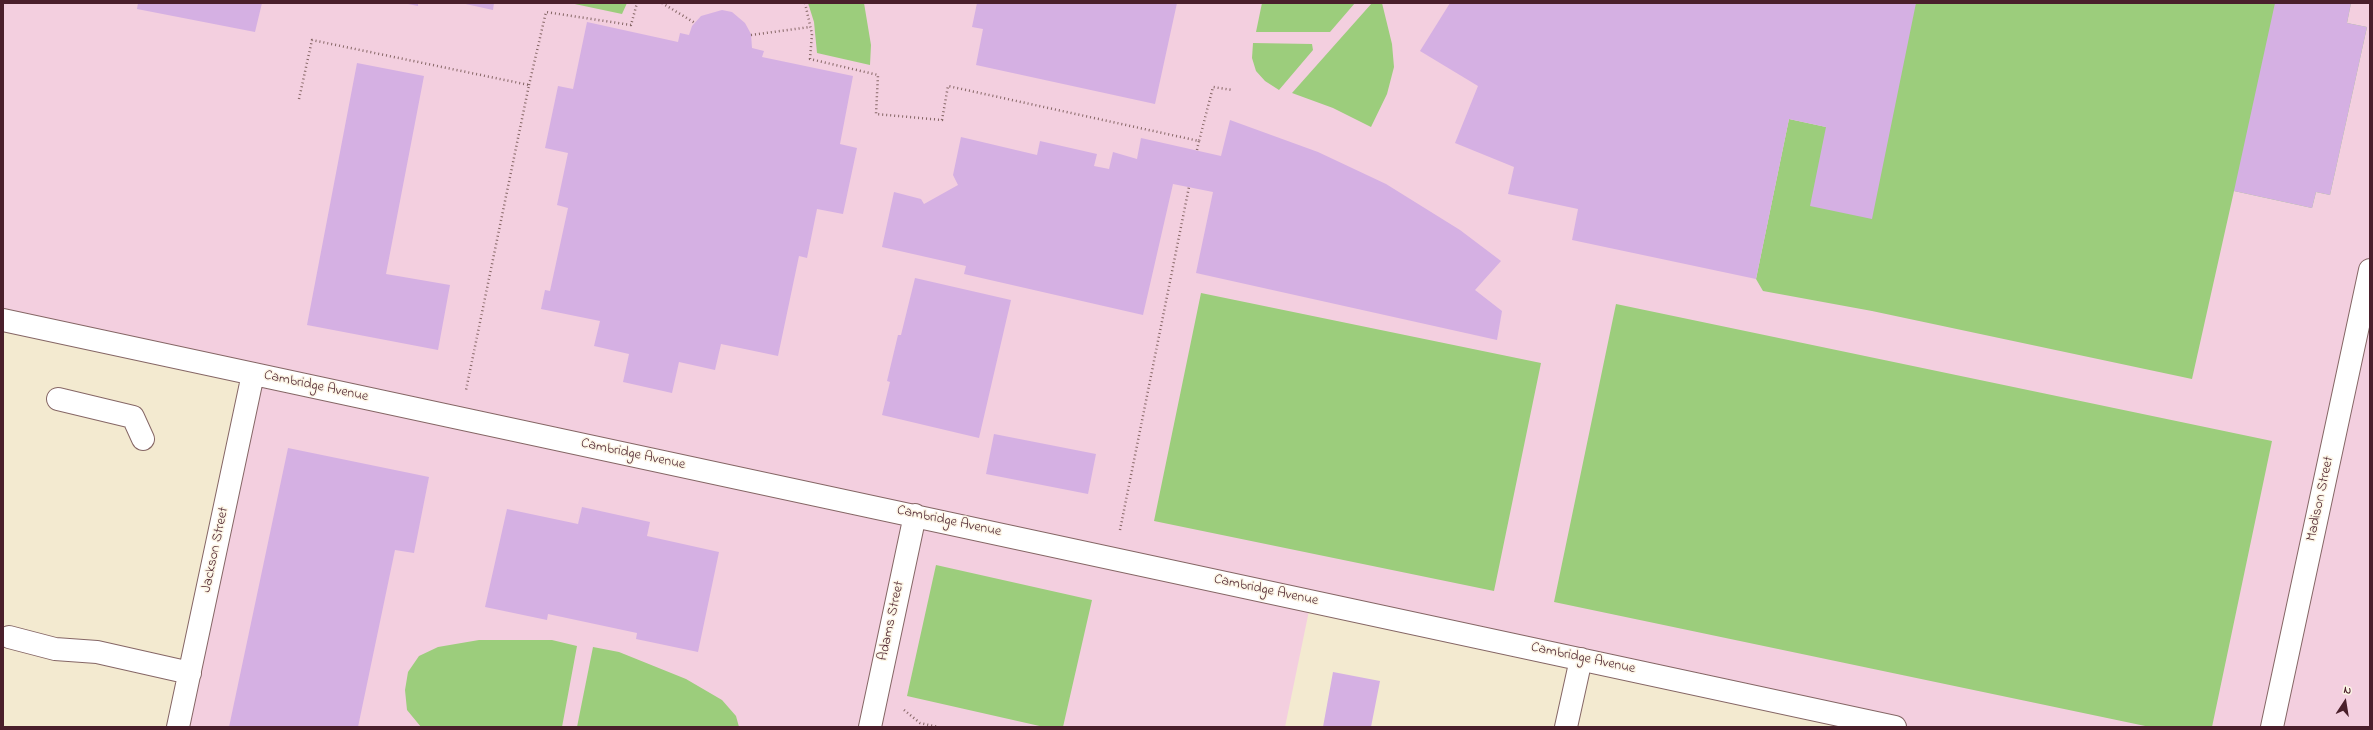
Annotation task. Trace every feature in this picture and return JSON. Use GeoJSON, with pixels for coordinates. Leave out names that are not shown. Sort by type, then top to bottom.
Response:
{"type":"FeatureCollection","features":[{"type":"Feature","properties":{"kind":"street","name":"Madison Street"},"geometry":{"type":"LineString","coordinates":[[2272,727],[2370,270]]}},
{"type":"Feature","properties":{"kind":"street","name":"Cambridge Avenue"},"geometry":{"type":"LineString","coordinates":[[3,320],[1895,727]]}},
{"type":"Feature","properties":{"kind":"street","name":"Jackson Street"},"geometry":{"type":"LineString","coordinates":[[178,727],[254,374]]}},
{"type":"Feature","properties":{"kind":"street"},"geometry":{"type":"LineString","coordinates":[[58,399],[133,417],[143,439]]}},
{"type":"Feature","properties":{"kind":"street","name":"Adams Street"},"geometry":{"type":"LineString","coordinates":[[870,727],[915,515]]}},
{"type":"Feature","properties":{"kind":"street"},"geometry":{"type":"LineString","coordinates":[[9,637],[55,649],[97,652],[190,673]]}},
{"type":"Feature","properties":{"kind":"street"},"geometry":{"type":"LineString","coordinates":[[1566,727],[1581,659]]}},
{"type":"Feature","properties":{"kind":"path"},"geometry":{"type":"LineString","coordinates":[[459,418],[529,85],[546,12],[631,25],[637,3]]}},
{"type":"Feature","properties":{"kind":"path"},"geometry":{"type":"LineString","coordinates":[[662,3],[695,23]]}},
{"type":"Feature","properties":{"kind":"path"},"geometry":{"type":"LineString","coordinates":[[805,3],[810,27],[810,59],[878,75],[876,114],[942,120],[948,86],[1199,141]]}},
{"type":"Feature","properties":{"kind":"path"},"geometry":{"type":"LineString","coordinates":[[751,35],[810,27]]}},
{"type":"Feature","properties":{"kind":"path"},"geometry":{"type":"LineString","coordinates":[[299,99],[312,40],[529,85]]}},
{"type":"Feature","properties":{"kind":"path"},"geometry":{"type":"LineString","coordinates":[[1197,150],[1213,87],[1232,90]]}},
{"type":"Feature","properties":{"kind":"path"},"geometry":{"type":"LineString","coordinates":[[1114,558],[1189,187]]}},
{"type":"Feature","properties":{"kind":"path"},"geometry":{"type":"LineString","coordinates":[[903,709],[920,723],[938,727]]}},
{"type":"Feature","properties":{"kind":"shaded area"},"geometry":{"type":"Polygon","coordinates":[[[3,3],[2370,3],[2370,727],[1895,727],[1311,601],[1285,727],[178,727],[253,374],[3,320],[3,3]]]}},
{"type":"Feature","properties":{"kind":"green space"},"geometry":{"type":"Polygon","coordinates":[[[570,3],[627,3],[622,14],[570,3]]]}},
{"type":"Feature","properties":{"kind":"green space"},"geometry":{"type":"Polygon","coordinates":[[[808,3],[864,3],[871,45],[870,65],[817,53],[814,22],[808,3]]]}},
{"type":"Feature","properties":{"kind":"green space"},"geometry":{"type":"Polygon","coordinates":[[[1262,3],[1355,3],[1330,32],[1256,32],[1262,3]]]}},
{"type":"Feature","properties":{"kind":"green space"},"geometry":{"type":"Polygon","coordinates":[[[1372,3],[1382,3],[1392,44],[1394,67],[1387,94],[1371,127],[1333,108],[1292,93],[1372,3]]]}},
{"type":"Feature","properties":{"kind":"green space"},"geometry":{"type":"Polygon","coordinates":[[[1851,3],[2351,3],[2347,23],[2367,27],[2330,195],[2316,192],[2312,208],[2234,191],[2192,379],[1872,311],[1763,291],[1756,279],[1789,119],[1826,127],[1851,3]]]}},
{"type":"Feature","properties":{"kind":"green space"},"geometry":{"type":"Polygon","coordinates":[[[1253,43],[1312,44],[1313,50],[1279,90],[1265,81],[1256,71],[1252,58],[1253,43]]]}},
{"type":"Feature","properties":{"kind":"green space"},"geometry":{"type":"Polygon","coordinates":[[[1201,293],[1541,363],[1494,591],[1154,521],[1201,293]]]}},
{"type":"Feature","properties":{"kind":"green space"},"geometry":{"type":"Polygon","coordinates":[[[1616,304],[2272,441],[2212,727],[2150,727],[1554,602],[1616,304]]]}},
{"type":"Feature","properties":{"kind":"green space"},"geometry":{"type":"Polygon","coordinates":[[[936,565],[1092,600],[1063,727],[1044,727],[907,696],[936,565]]]}},
{"type":"Feature","properties":{"kind":"green space"},"geometry":{"type":"Polygon","coordinates":[[[479,640],[552,640],[577,646],[562,727],[421,727],[407,710],[405,690],[408,672],[419,656],[438,647],[479,640]]]}},
{"type":"Feature","properties":{"kind":"green space"},"geometry":{"type":"Polygon","coordinates":[[[593,647],[619,652],[686,679],[722,700],[736,716],[739,727],[577,727],[593,647]]]}},
{"type":"Feature","properties":{"kind":"building"},"geometry":{"type":"Polygon","coordinates":[[[138,3],[262,3],[255,32],[137,9],[138,3]]]}},
{"type":"Feature","properties":{"kind":"building"},"geometry":{"type":"Polygon","coordinates":[[[403,3],[418,3],[418,6],[403,3]]]}},
{"type":"Feature","properties":{"kind":"building"},"geometry":{"type":"Polygon","coordinates":[[[461,3],[494,3],[493,10],[461,3]]]}},
{"type":"Feature","properties":{"kind":"building"},"geometry":{"type":"Polygon","coordinates":[[[977,3],[1177,3],[1155,104],[976,65],[983,29],[972,27],[977,3]]]}},
{"type":"Feature","properties":{"kind":"building"},"geometry":{"type":"Polygon","coordinates":[[[1450,3],[1916,3],[1872,219],[1810,206],[1826,127],[1789,119],[1756,279],[1572,240],[1578,209],[1508,194],[1514,167],[1455,143],[1478,86],[1420,51],[1450,3]]]}},
{"type":"Feature","properties":{"kind":"building"},"geometry":{"type":"Polygon","coordinates":[[[2275,3],[2351,3],[2347,23],[2367,27],[2330,195],[2316,192],[2312,208],[2234,191],[2275,3]]]}},
{"type":"Feature","properties":{"kind":"building"},"geometry":{"type":"Polygon","coordinates":[[[722,10],[732,12],[745,23],[751,34],[752,48],[764,51],[762,57],[853,76],[840,144],[857,148],[843,214],[817,209],[807,258],[799,256],[778,356],[721,344],[715,370],[679,362],[672,393],[623,382],[629,354],[594,346],[600,321],[541,309],[545,290],[550,291],[568,208],[557,205],[568,153],[545,148],[558,86],[573,89],[587,22],[678,42],[680,33],[689,35],[692,26],[701,16],[722,10]]]}},
{"type":"Feature","properties":{"kind":"building"},"geometry":{"type":"Polygon","coordinates":[[[357,63],[424,76],[386,274],[450,285],[438,350],[307,325],[357,63]]]}},
{"type":"Feature","properties":{"kind":"building"},"geometry":{"type":"Polygon","coordinates":[[[1230,120],[1318,152],[1386,184],[1460,230],[1501,261],[1475,290],[1502,311],[1497,340],[1196,273],[1213,192],[1173,184],[1143,315],[964,274],[966,266],[882,247],[894,192],[921,199],[924,204],[958,185],[953,175],[961,137],[1037,155],[1040,141],[1097,154],[1094,166],[1109,169],[1113,152],[1137,159],[1141,138],[1221,156],[1230,120]]]}},
{"type":"Feature","properties":{"kind":"building"},"geometry":{"type":"Polygon","coordinates":[[[915,278],[1011,300],[979,438],[882,415],[890,382],[887,381],[898,335],[901,335],[915,278]]]}},
{"type":"Feature","properties":{"kind":"building"},"geometry":{"type":"Polygon","coordinates":[[[994,434],[1096,454],[1088,494],[986,474],[994,434]]]}},
{"type":"Feature","properties":{"kind":"building"},"geometry":{"type":"Polygon","coordinates":[[[288,448],[429,477],[414,553],[395,550],[358,727],[229,727],[288,448]]]}},
{"type":"Feature","properties":{"kind":"building"},"geometry":{"type":"Polygon","coordinates":[[[582,507],[650,522],[647,536],[719,552],[698,652],[636,639],[637,633],[548,614],[547,620],[485,607],[507,509],[578,524],[582,507]]]}},
{"type":"Feature","properties":{"kind":"building"},"geometry":{"type":"Polygon","coordinates":[[[1333,672],[1380,681],[1371,727],[1323,727],[1333,672]]]}}]}
